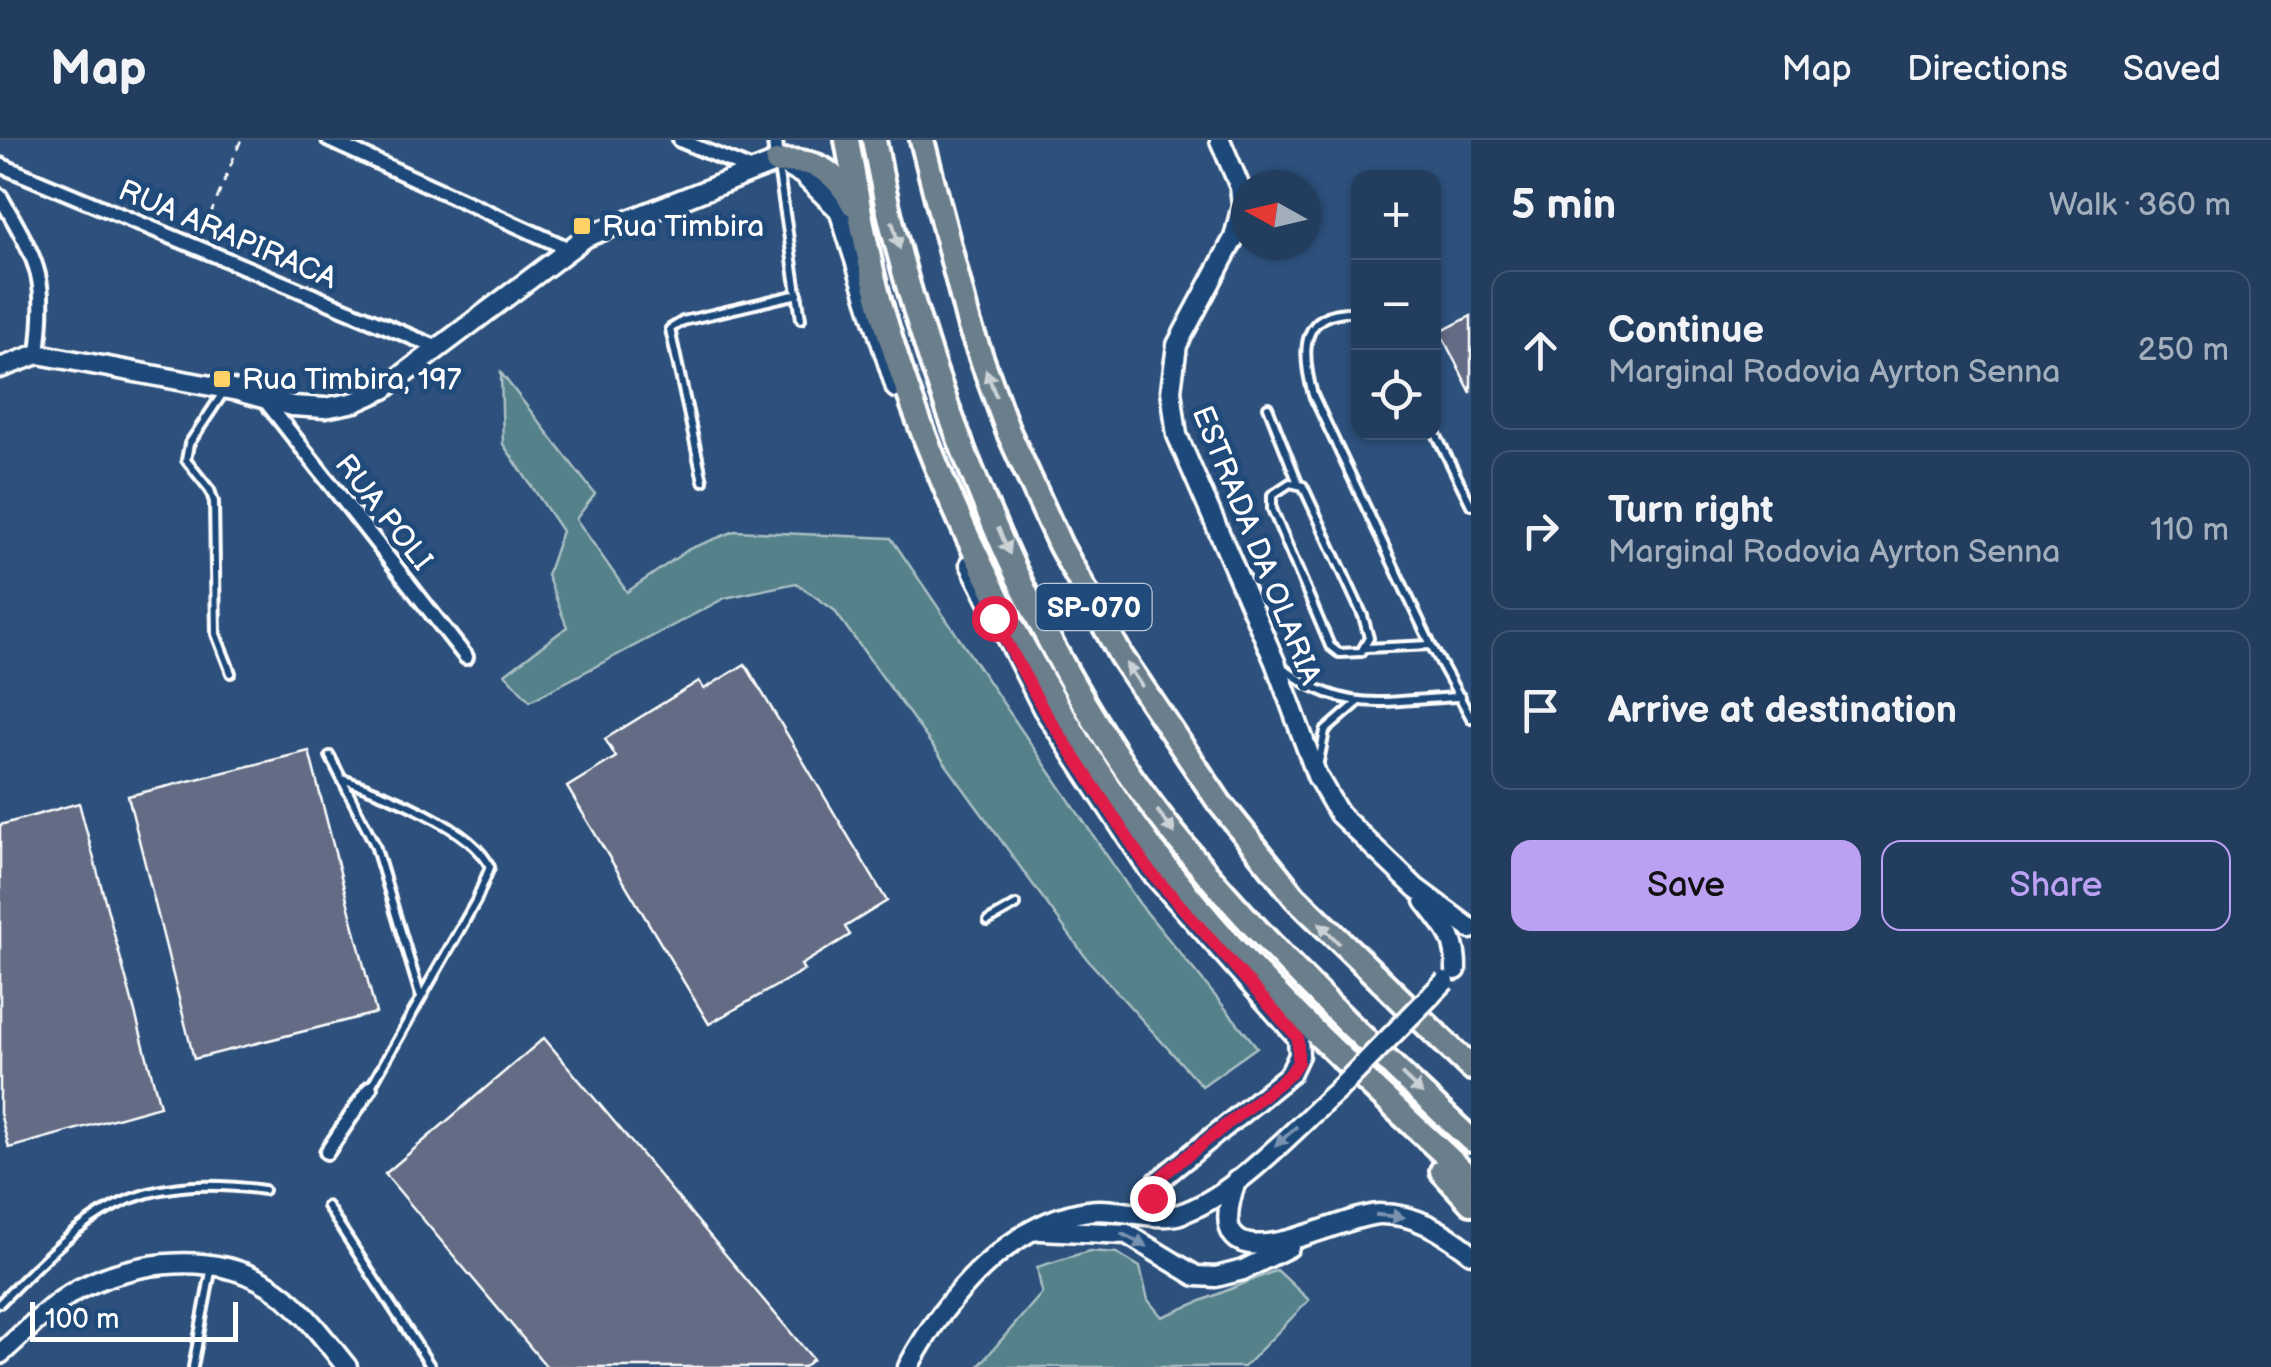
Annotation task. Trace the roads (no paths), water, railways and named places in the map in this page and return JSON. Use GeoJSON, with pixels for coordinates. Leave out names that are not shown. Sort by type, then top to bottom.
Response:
{"type":"FeatureCollection","features":[{"type":"Feature","properties":{"kind":"highway"},"geometry":{"type":"LineString","coordinates":[[776,151],[795,140]]}},
{"type":"Feature","properties":{"kind":"highway"},"geometry":{"type":"LineString","coordinates":[[847,140],[861,221],[896,353],[947,485],[1038,674],[1117,795],[1198,906],[1373,1088],[1471,1202]]}},
{"type":"Feature","properties":{"kind":"highway","name":"SP-070"},"geometry":{"type":"LineString","coordinates":[[874,140],[882,185],[944,396],[1036,612],[1088,705],[1165,822],[1280,956],[1471,1140]]}},
{"type":"Feature","properties":{"kind":"highway","name":"SP-070"},"geometry":{"type":"LineString","coordinates":[[922,140],[970,324],[1008,430],[1060,545],[1121,656],[1219,802],[1295,897],[1471,1068]]}},
{"type":"Feature","properties":{"kind":"highway"},"geometry":{"type":"LineString","coordinates":[[776,151],[835,176],[861,221]]}},
{"type":"Feature","properties":{"kind":"highway"},"geometry":{"type":"LineString","coordinates":[[1373,1088],[1471,1179]]}},
{"type":"Feature","properties":{"kind":"street"},"geometry":{"type":"LineString","coordinates":[[328,140],[569,249]]}},
{"type":"Feature","properties":{"kind":"street"},"geometry":{"type":"LineString","coordinates":[[680,140],[752,170]]}},
{"type":"Feature","properties":{"kind":"street","name":"ESTRADA DA OLARIA"},"geometry":{"type":"LineString","coordinates":[[1220,140],[1240,186],[1239,223],[1177,345],[1171,407],[1178,436],[1275,662],[1317,776],[1339,814],[1416,888],[1471,929]]}},
{"type":"Feature","properties":{"kind":"street"},"geometry":{"type":"LineString","coordinates":[[0,368],[38,354],[264,399],[325,408],[356,402],[384,389],[586,236],[752,170],[776,151],[828,195],[846,223],[906,416],[994,618],[1043,709],[1149,870],[1298,1038],[1298,1062],[1290,1074],[1157,1182],[1152,1198],[1158,1213]]}},
{"type":"Feature","properties":{"kind":"street","name":"RUA ARAPIRACA"},"geometry":{"type":"LineString","coordinates":[[0,165],[438,348]]}},
{"type":"Feature","properties":{"kind":"street"},"geometry":{"type":"LineString","coordinates":[[0,196],[39,268],[44,300],[38,354]]}},
{"type":"Feature","properties":{"kind":"street","name":"RUA POLI"},"geometry":{"type":"LineString","coordinates":[[264,399],[466,656]]}},
{"type":"Feature","properties":{"kind":"street","name":"ESTRADA DA OLARIA"},"geometry":{"type":"LineString","coordinates":[[1416,888],[1451,932],[1458,974]]}},
{"type":"Feature","properties":{"kind":"street"},"geometry":{"type":"LineString","coordinates":[[908,1367],[963,1288],[999,1255],[1039,1230],[1087,1211],[1178,1214],[1236,1181],[1337,1092],[1458,974]]}},
{"type":"Feature","properties":{"kind":"street"},"geometry":{"type":"LineString","coordinates":[[327,1152],[370,1088]]}},
{"type":"Feature","properties":{"kind":"street"},"geometry":{"type":"LineString","coordinates":[[1236,1181],[1228,1208],[1234,1232],[1243,1240],[1272,1246],[1304,1239]]}},
{"type":"Feature","properties":{"kind":"street"},"geometry":{"type":"LineString","coordinates":[[1039,1230],[1127,1234],[1180,1270],[1216,1277],[1266,1261],[1304,1239],[1358,1216],[1398,1214],[1428,1224],[1471,1253]]}},
{"type":"Feature","properties":{"kind":"street"},"geometry":{"type":"LineString","coordinates":[[0,1354],[81,1288],[147,1268],[212,1265],[268,1285],[290,1302],[347,1367]]}},
{"type":"Feature","properties":{"kind":"lane"},"geometry":{"type":"LineString","coordinates":[[776,151],[802,319]]}},
{"type":"Feature","properties":{"kind":"lane"},"geometry":{"type":"LineString","coordinates":[[703,482],[670,329],[683,321],[798,294]]}},
{"type":"Feature","properties":{"kind":"lane"},"geometry":{"type":"LineString","coordinates":[[1351,312],[1323,318],[1304,344],[1303,359],[1313,394],[1432,645],[1471,718]]}},
{"type":"Feature","properties":{"kind":"lane"},"geometry":{"type":"LineString","coordinates":[[225,389],[189,444],[186,460],[210,490],[214,502],[216,634],[231,673]]}},
{"type":"Feature","properties":{"kind":"lane"},"geometry":{"type":"LineString","coordinates":[[1268,407],[1299,484],[1364,616],[1369,638],[1366,648]]}},
{"type":"Feature","properties":{"kind":"lane"},"geometry":{"type":"LineString","coordinates":[[1439,440],[1471,505]]}},
{"type":"Feature","properties":{"kind":"lane"},"geometry":{"type":"LineString","coordinates":[[1299,484],[1290,483],[1276,490],[1272,510],[1330,646],[1347,654],[1366,648],[1432,645]]}},
{"type":"Feature","properties":{"kind":"lane"},"geometry":{"type":"LineString","coordinates":[[1275,662],[1314,688],[1357,704],[1461,697]]}},
{"type":"Feature","properties":{"kind":"lane"},"geometry":{"type":"LineString","coordinates":[[1317,776],[1325,730],[1357,704]]}},
{"type":"Feature","properties":{"kind":"lane"},"geometry":{"type":"LineString","coordinates":[[330,756],[375,845],[420,996]]}},
{"type":"Feature","properties":{"kind":"lane"},"geometry":{"type":"LineString","coordinates":[[345,780],[382,793],[458,834],[477,848],[490,867],[476,902],[370,1088]]}},
{"type":"Feature","properties":{"kind":"lane"},"geometry":{"type":"LineString","coordinates":[[988,921],[1016,905]]}},
{"type":"Feature","properties":{"kind":"lane"},"geometry":{"type":"LineString","coordinates":[[0,1303],[64,1241],[125,1198],[170,1186],[264,1190]]}},
{"type":"Feature","properties":{"kind":"lane"},"geometry":{"type":"LineString","coordinates":[[327,1206],[431,1367]]}},
{"type":"Feature","properties":{"kind":"lane"},"geometry":{"type":"LineString","coordinates":[[194,1367],[212,1265]]}},
{"type":"Feature","properties":{"kind":"place","name":"Rua Timbira"},"geometry":{"type":"Point","coordinates":[582,226]}},
{"type":"Feature","properties":{"kind":"place","name":"Rua Timbira, 197"},"geometry":{"type":"Point","coordinates":[222,379]}}]}
